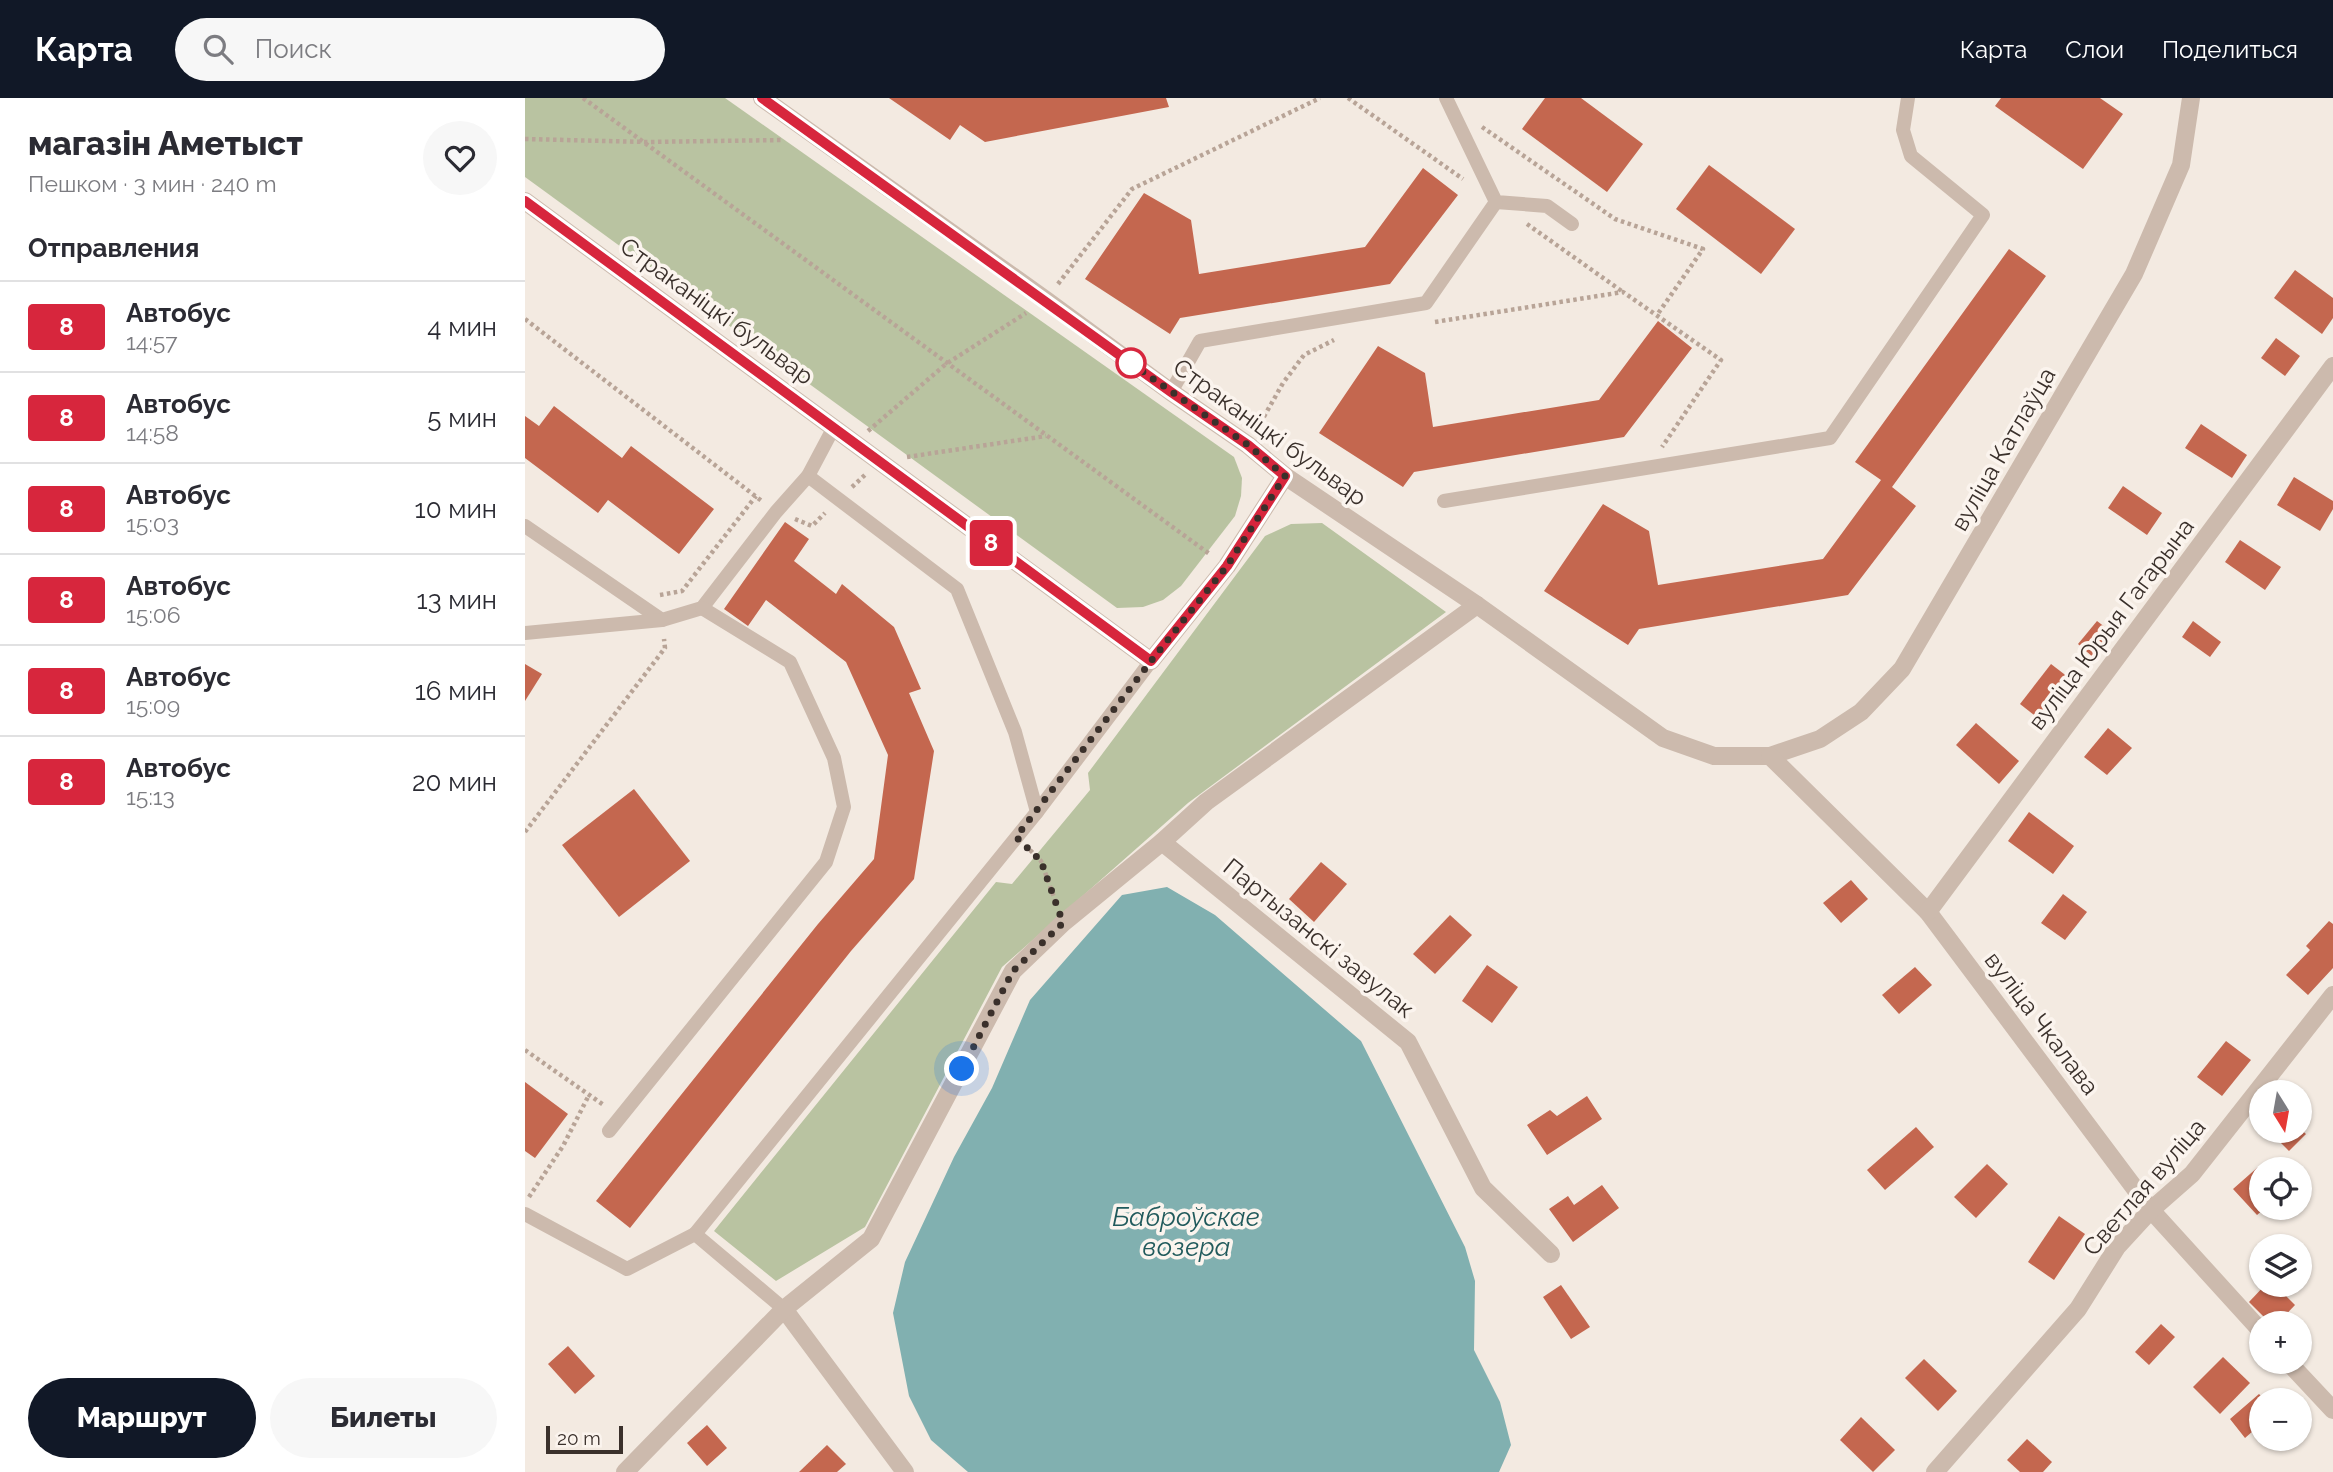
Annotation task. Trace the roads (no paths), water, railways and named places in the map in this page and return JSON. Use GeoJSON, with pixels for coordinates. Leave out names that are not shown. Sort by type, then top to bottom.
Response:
{"type":"FeatureCollection","features":[{"type":"Feature","properties":{"kind":"street","name":"Страканіцкі бульвар"},"geometry":{"type":"LineString","coordinates":[[762,98],[1248,445],[1285,476],[1477,606],[1663,738],[1714,756],[1770,756]]}},
{"type":"Feature","properties":{"kind":"street","name":"вуліца Катлаўца"},"geometry":{"type":"LineString","coordinates":[[1770,756],[1820,739],[1861,712],[1902,669],[2134,274],[2181,165],[2191,98]]}},
{"type":"Feature","properties":{"kind":"street","name":"Страканіцкі бульвар"},"geometry":{"type":"LineString","coordinates":[[525,201],[1151,661]]}},
{"type":"Feature","properties":{"kind":"street","name":"вуліца Юрыя Гагарына"},"geometry":{"type":"LineString","coordinates":[[1928,912],[2333,366]]}},
{"type":"Feature","properties":{"kind":"street"},"geometry":{"type":"LineString","coordinates":[[1151,661],[1227,566],[1285,476]]}},
{"type":"Feature","properties":{"kind":"street"},"geometry":{"type":"LineString","coordinates":[[625,1472],[784,1309],[871,1239],[1013,971],[1063,923],[1162,842],[1206,802],[1477,606]]}},
{"type":"Feature","properties":{"kind":"street","name":"вуліца Чкалава"},"geometry":{"type":"LineString","coordinates":[[1770,756],[1928,912],[2151,1210],[2249,1318]]}},
{"type":"Feature","properties":{"kind":"street","name":"Партызанскі завулак"},"geometry":{"type":"LineString","coordinates":[[1162,842],[1408,1042],[1483,1188],[1551,1254]]}},
{"type":"Feature","properties":{"kind":"street","name":"Светлая вуліца"},"geometry":{"type":"LineString","coordinates":[[1935,1472],[2078,1310],[2117,1247],[2151,1210],[2192,1174],[2333,995]]}},
{"type":"Feature","properties":{"kind":"street"},"geometry":{"type":"LineString","coordinates":[[784,1309],[905,1472]]}},
{"type":"Feature","properties":{"kind":"street"},"geometry":{"type":"LineString","coordinates":[[2299,1374],[2333,1410]]}},
{"type":"Feature","properties":{"kind":"lane"},"geometry":{"type":"LineString","coordinates":[[1444,501],[1830,438],[1983,215],[1911,156],[1903,130],[1908,98]]}},
{"type":"Feature","properties":{"kind":"lane"},"geometry":{"type":"LineString","coordinates":[[1448,101],[1496,202]]}},
{"type":"Feature","properties":{"kind":"lane"},"geometry":{"type":"LineString","coordinates":[[1496,202],[1547,206],[1572,224]]}},
{"type":"Feature","properties":{"kind":"lane"},"geometry":{"type":"LineString","coordinates":[[1171,392],[1200,341],[1426,303],[1496,202]]}},
{"type":"Feature","properties":{"kind":"lane"},"geometry":{"type":"LineString","coordinates":[[525,633],[662,620],[702,608],[776,512],[808,476],[834,428]]}},
{"type":"Feature","properties":{"kind":"lane"},"geometry":{"type":"LineString","coordinates":[[808,476],[957,589],[1015,732],[1037,812]]}},
{"type":"Feature","properties":{"kind":"lane"},"geometry":{"type":"LineString","coordinates":[[525,526],[662,620]]}},
{"type":"Feature","properties":{"kind":"lane"},"geometry":{"type":"LineString","coordinates":[[609,1131],[826,862],[844,807],[834,758],[790,662],[702,608]]}},
{"type":"Feature","properties":{"kind":"lane"},"geometry":{"type":"LineString","coordinates":[[525,1214],[627,1269],[695,1234],[1037,812],[1151,661]]}},
{"type":"Feature","properties":{"kind":"lane"},"geometry":{"type":"LineString","coordinates":[[695,1234],[784,1309]]}},
{"type":"Feature","properties":{"kind":"water","name":"Баброўскае возера"},"geometry":{"type":"Polygon","coordinates":[[[1167,887],[1215,915],[1361,1041],[1465,1247],[1475,1281],[1474,1350],[1500,1402],[1511,1445],[1499,1472],[968,1472],[931,1440],[909,1396],[893,1313],[905,1262],[954,1157],[992,1088],[1030,1000],[1122,895],[1167,887]]]}}]}
